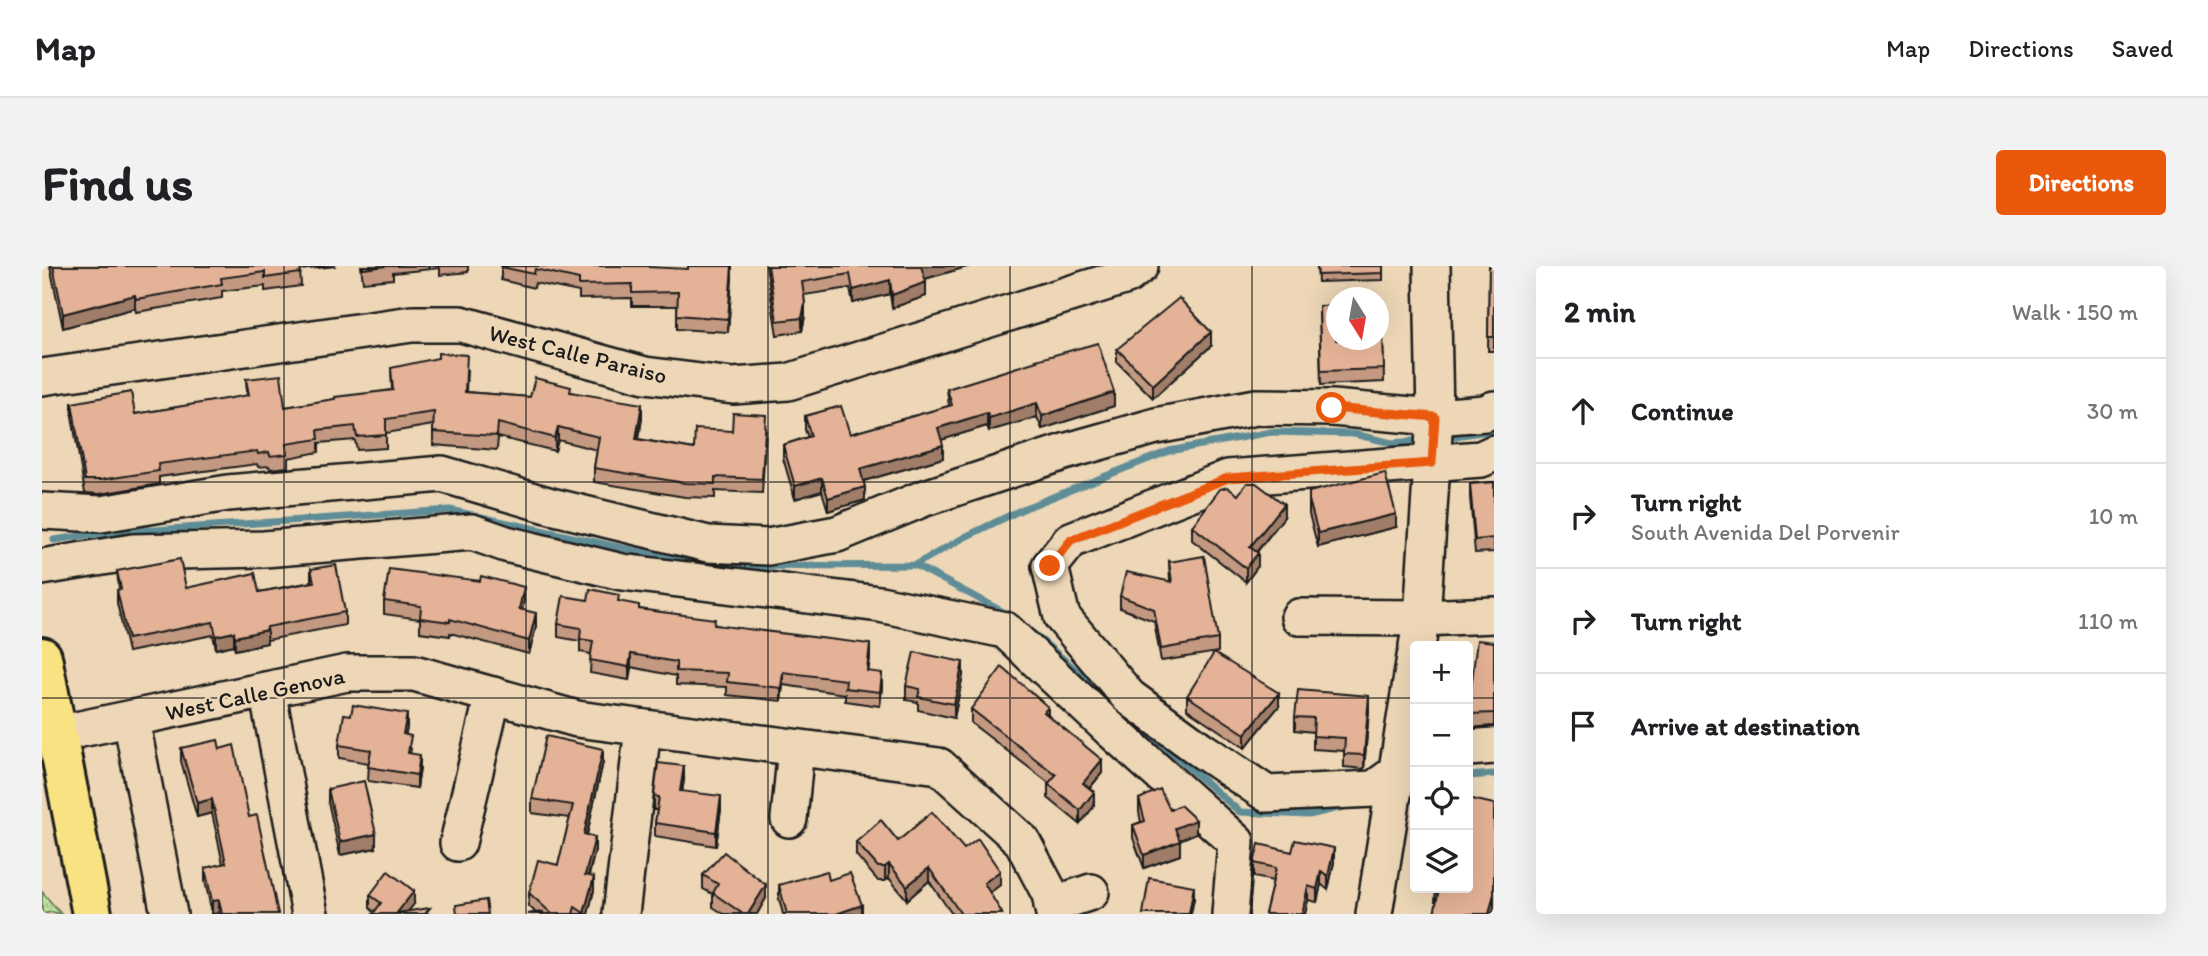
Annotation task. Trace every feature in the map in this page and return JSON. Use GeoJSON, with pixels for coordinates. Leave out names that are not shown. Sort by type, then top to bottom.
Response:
{"type":"FeatureCollection","features":[{"type":"Feature","properties":{"kind":"main road"},"geometry":{"type":"LineString","coordinates":[[42,657],[92,914]]}},
{"type":"Feature","properties":{"kind":"street","name":"West Calle Paraiso"},"geometry":{"type":"LineString","coordinates":[[42,377],[412,324],[461,324],[645,375],[733,386],[788,383],[1127,276],[1140,266]]}},
{"type":"Feature","properties":{"kind":"street"},"geometry":{"type":"LineString","coordinates":[[1419,632],[1435,417],[1432,266]]}},
{"type":"Feature","properties":{"kind":"street"},"geometry":{"type":"LineString","coordinates":[[42,511],[101,514],[228,493],[442,474],[551,506],[708,544],[768,547],[836,534],[922,499],[1064,452],[1168,424],[1256,407],[1332,408],[1435,417],[1485,413],[1494,409]]}},
{"type":"Feature","properties":{"kind":"street"},"geometry":{"type":"LineString","coordinates":[[1399,776],[1374,789],[1267,794],[1129,697],[1062,617],[1050,566],[1071,540],[1228,478],[1481,459],[1494,453]]}},
{"type":"Feature","properties":{"kind":"street"},"geometry":{"type":"LineString","coordinates":[[42,567],[133,552],[264,549],[472,532],[506,544],[622,572],[880,604],[1005,630],[1236,842],[1230,914]]}},
{"type":"Feature","properties":{"kind":"street"},"geometry":{"type":"LineString","coordinates":[[1299,617],[1419,632],[1494,615]]}},
{"type":"Feature","properties":{"kind":"street","name":"West Calle Genova"},"geometry":{"type":"LineString","coordinates":[[57,734],[347,673],[414,673],[577,719],[939,766],[1022,841],[1050,894],[1053,909]]}},
{"type":"Feature","properties":{"kind":"street"},"geometry":{"type":"LineString","coordinates":[[267,690],[310,914]]}},
{"type":"Feature","properties":{"kind":"street"},"geometry":{"type":"LineString","coordinates":[[1374,914],[1399,776],[1410,694]]}},
{"type":"Feature","properties":{"kind":"street"},"geometry":{"type":"LineString","coordinates":[[458,843],[493,695]]}},
{"type":"Feature","properties":{"kind":"street"},"geometry":{"type":"LineString","coordinates":[[131,719],[169,914]]}},
{"type":"Feature","properties":{"kind":"street"},"geometry":{"type":"LineString","coordinates":[[621,914],[643,728]]}},
{"type":"Feature","properties":{"kind":"street"},"geometry":{"type":"LineString","coordinates":[[1473,748],[1494,746]]}},
{"type":"Feature","properties":{"kind":"street"},"geometry":{"type":"LineString","coordinates":[[789,819],[796,748]]}},
{"type":"Feature","properties":{"kind":"street"},"geometry":{"type":"LineString","coordinates":[[1053,909],[1091,892]]}},
{"type":"Feature","properties":{"kind":"green space"},"geometry":{"type":"Polygon","coordinates":[[[42,892],[61,914],[42,914],[42,892]]]}},
{"type":"Feature","properties":{"kind":"building"},"geometry":{"type":"Polygon","coordinates":[[[53,266],[300,266],[301,273],[265,278],[265,272],[221,278],[222,284],[136,299],[135,295],[63,314],[53,266]]]}},
{"type":"Feature","properties":{"kind":"building"},"geometry":{"type":"Polygon","coordinates":[[[363,266],[387,266],[363,269],[363,266]]]}},
{"type":"Feature","properties":{"kind":"building"},"geometry":{"type":"Polygon","coordinates":[[[501,266],[649,266],[688,269],[688,266],[732,266],[728,319],[677,315],[678,292],[632,293],[632,284],[579,285],[579,279],[535,269],[534,274],[501,266]]]}},
{"type":"Feature","properties":{"kind":"building"},"geometry":{"type":"Polygon","coordinates":[[[768,266],[921,266],[926,282],[892,295],[890,280],[853,290],[850,274],[802,282],[805,303],[802,318],[777,321],[768,266]]]}},
{"type":"Feature","properties":{"kind":"building"},"geometry":{"type":"Polygon","coordinates":[[[1317,266],[1383,266],[1383,273],[1318,275],[1317,266]]]}},
{"type":"Feature","properties":{"kind":"building"},"geometry":{"type":"Polygon","coordinates":[[[1489,266],[1494,266],[1494,337],[1488,337],[1489,266]]]}},
{"type":"Feature","properties":{"kind":"building"},"geometry":{"type":"Polygon","coordinates":[[[1179,298],[1211,332],[1153,385],[1117,349],[1179,298]]]}},
{"type":"Feature","properties":{"kind":"building"},"geometry":{"type":"Polygon","coordinates":[[[1319,306],[1326,306],[1326,350],[1383,350],[1384,369],[1321,371],[1319,306]]]}},
{"type":"Feature","properties":{"kind":"building"},"geometry":{"type":"Polygon","coordinates":[[[1098,343],[1114,392],[1042,416],[1037,403],[989,418],[987,413],[938,428],[943,445],[860,469],[865,487],[828,498],[822,478],[795,486],[783,445],[811,436],[805,416],[841,406],[850,434],[952,405],[947,389],[1098,343]]]}},
{"type":"Feature","properties":{"kind":"building"},"geometry":{"type":"Polygon","coordinates":[[[438,353],[467,355],[465,392],[530,397],[535,378],[571,387],[570,392],[642,404],[636,439],[694,449],[695,429],[732,431],[733,413],[766,415],[762,479],[715,477],[715,484],[685,483],[594,468],[599,437],[558,427],[555,438],[498,423],[497,436],[433,432],[434,412],[386,419],[386,435],[357,437],[355,426],[318,430],[319,439],[286,444],[288,454],[270,456],[269,452],[258,454],[257,451],[158,464],[159,471],[85,480],[72,403],[131,392],[135,414],[249,395],[246,379],[281,375],[285,407],[335,397],[393,390],[391,368],[438,358],[438,353]]]}},
{"type":"Feature","properties":{"kind":"building"},"geometry":{"type":"Polygon","coordinates":[[[1385,473],[1396,514],[1318,533],[1309,492],[1385,473]]]}},
{"type":"Feature","properties":{"kind":"building"},"geometry":{"type":"Polygon","coordinates":[[[1494,482],[1494,538],[1475,540],[1470,484],[1494,482]]]}},
{"type":"Feature","properties":{"kind":"building"},"geometry":{"type":"Polygon","coordinates":[[[1247,483],[1256,483],[1284,504],[1250,547],[1258,553],[1246,568],[1192,526],[1220,489],[1227,487],[1238,495],[1247,483]]]}},
{"type":"Feature","properties":{"kind":"building"},"geometry":{"type":"Polygon","coordinates":[[[1204,556],[1218,639],[1161,649],[1154,609],[1120,596],[1126,572],[1172,582],[1169,562],[1204,556]]]}},
{"type":"Feature","properties":{"kind":"building"},"geometry":{"type":"Polygon","coordinates":[[[180,559],[186,588],[255,573],[259,592],[314,582],[311,569],[336,565],[345,612],[267,627],[267,630],[235,637],[234,632],[216,636],[213,622],[128,639],[117,590],[121,589],[117,571],[180,559]]]}},
{"type":"Feature","properties":{"kind":"building"},"geometry":{"type":"Polygon","coordinates":[[[389,569],[480,581],[481,576],[524,587],[519,609],[536,613],[529,641],[450,619],[450,622],[420,618],[421,606],[384,601],[389,569]]]}},
{"type":"Feature","properties":{"kind":"building"},"geometry":{"type":"Polygon","coordinates":[[[590,589],[619,595],[618,601],[639,605],[639,609],[715,619],[714,625],[870,644],[867,671],[882,673],[880,692],[845,688],[846,680],[783,672],[781,688],[727,682],[728,673],[676,671],[676,662],[631,654],[629,667],[590,660],[593,641],[580,639],[581,628],[558,624],[563,596],[588,600],[590,589]]]}},
{"type":"Feature","properties":{"kind":"building"},"geometry":{"type":"Polygon","coordinates":[[[1477,640],[1494,642],[1494,713],[1473,714],[1473,673],[1477,640]]]}},
{"type":"Feature","properties":{"kind":"building"},"geometry":{"type":"Polygon","coordinates":[[[914,652],[963,662],[954,704],[918,697],[920,689],[906,686],[914,652]]]}},
{"type":"Feature","properties":{"kind":"building"},"geometry":{"type":"Polygon","coordinates":[[[1214,653],[1279,693],[1245,734],[1187,696],[1214,653]]]}},
{"type":"Feature","properties":{"kind":"building"},"geometry":{"type":"Polygon","coordinates":[[[1002,667],[1048,707],[1044,712],[1102,760],[1083,783],[1094,792],[1080,810],[1048,784],[1056,775],[971,709],[1002,667]]]}},
{"type":"Feature","properties":{"kind":"building"},"geometry":{"type":"Polygon","coordinates":[[[1298,690],[1369,696],[1364,755],[1344,754],[1345,738],[1313,736],[1314,718],[1295,717],[1298,690]]]}},
{"type":"Feature","properties":{"kind":"building"},"geometry":{"type":"Polygon","coordinates":[[[353,705],[407,714],[403,734],[411,736],[408,753],[420,755],[417,775],[368,767],[371,750],[339,745],[344,714],[351,715],[353,705]]]}},
{"type":"Feature","properties":{"kind":"building"},"geometry":{"type":"Polygon","coordinates":[[[546,736],[603,749],[584,834],[595,837],[585,875],[594,877],[584,913],[575,907],[573,914],[552,914],[529,893],[538,860],[558,865],[573,805],[532,799],[546,736]]]}},
{"type":"Feature","properties":{"kind":"building"},"geometry":{"type":"Polygon","coordinates":[[[218,740],[220,749],[234,745],[249,817],[257,815],[278,914],[222,914],[219,900],[212,901],[205,868],[226,863],[212,799],[197,803],[181,748],[218,740]]]}},
{"type":"Feature","properties":{"kind":"building"},"geometry":{"type":"Polygon","coordinates":[[[658,763],[684,766],[680,791],[721,796],[716,832],[655,823],[659,797],[654,796],[658,763]]]}},
{"type":"Feature","properties":{"kind":"building"},"geometry":{"type":"Polygon","coordinates":[[[364,781],[376,834],[340,842],[328,789],[364,781]]]}},
{"type":"Feature","properties":{"kind":"building"},"geometry":{"type":"Polygon","coordinates":[[[1160,789],[1170,810],[1180,805],[1196,820],[1175,828],[1180,841],[1144,855],[1133,825],[1145,821],[1139,799],[1160,789]]]}},
{"type":"Feature","properties":{"kind":"building"},"geometry":{"type":"Polygon","coordinates":[[[1473,799],[1494,804],[1494,894],[1489,914],[1434,914],[1438,893],[1473,893],[1473,799]]]}},
{"type":"Feature","properties":{"kind":"building"},"geometry":{"type":"Polygon","coordinates":[[[932,812],[964,849],[978,839],[1000,871],[984,883],[1002,913],[961,914],[929,868],[907,886],[889,864],[878,867],[856,842],[881,820],[898,841],[932,812]]]}},
{"type":"Feature","properties":{"kind":"building"},"geometry":{"type":"Polygon","coordinates":[[[1295,840],[1334,848],[1328,876],[1321,871],[1317,889],[1308,886],[1302,914],[1265,914],[1276,868],[1254,863],[1259,844],[1292,852],[1295,840]]]}},
{"type":"Feature","properties":{"kind":"building"},"geometry":{"type":"Polygon","coordinates":[[[724,852],[766,885],[748,914],[743,914],[713,893],[718,884],[703,875],[724,852]]]}},
{"type":"Feature","properties":{"kind":"building"},"geometry":{"type":"Polygon","coordinates":[[[388,871],[414,891],[397,913],[430,908],[425,914],[373,914],[381,903],[370,895],[388,871]]]}},
{"type":"Feature","properties":{"kind":"building"},"geometry":{"type":"Polygon","coordinates":[[[827,871],[829,880],[850,873],[862,905],[836,914],[787,914],[779,885],[827,871]]]}},
{"type":"Feature","properties":{"kind":"building"},"geometry":{"type":"Polygon","coordinates":[[[1149,878],[1194,886],[1189,914],[1143,914],[1149,878]]]}},
{"type":"Feature","properties":{"kind":"building"},"geometry":{"type":"Polygon","coordinates":[[[486,900],[488,914],[457,914],[456,905],[486,900]]]}},
{"type":"Feature","properties":{"kind":"waterway"},"geometry":{"type":"LineString","coordinates":[[1443,438],[1494,430]]}},
{"type":"Feature","properties":{"kind":"waterway"},"geometry":{"type":"LineString","coordinates":[[715,567],[915,565],[1025,508],[1169,451],[1271,432],[1354,434],[1392,443],[1424,440]]}},
{"type":"Feature","properties":{"kind":"waterway"},"geometry":{"type":"LineString","coordinates":[[54,540],[96,534],[450,510],[700,565]]}},
{"type":"Feature","properties":{"kind":"waterway"},"geometry":{"type":"LineString","coordinates":[[915,565],[1011,616]]}},
{"type":"Feature","properties":{"kind":"waterway"},"geometry":{"type":"LineString","coordinates":[[1034,634],[1110,699]]}},
{"type":"Feature","properties":{"kind":"waterway"},"geometry":{"type":"LineString","coordinates":[[1143,728],[1240,812],[1309,815],[1343,807]]}},
{"type":"Feature","properties":{"kind":"waterway"},"geometry":{"type":"LineString","coordinates":[[1473,776],[1494,774]]}},
{"type":"Feature","properties":{"kind":"route"},"geometry":{"type":"LineString","coordinates":[[1050,566],[1071,540],[1228,478],[1432,463],[1435,417],[1332,408]]}}]}
